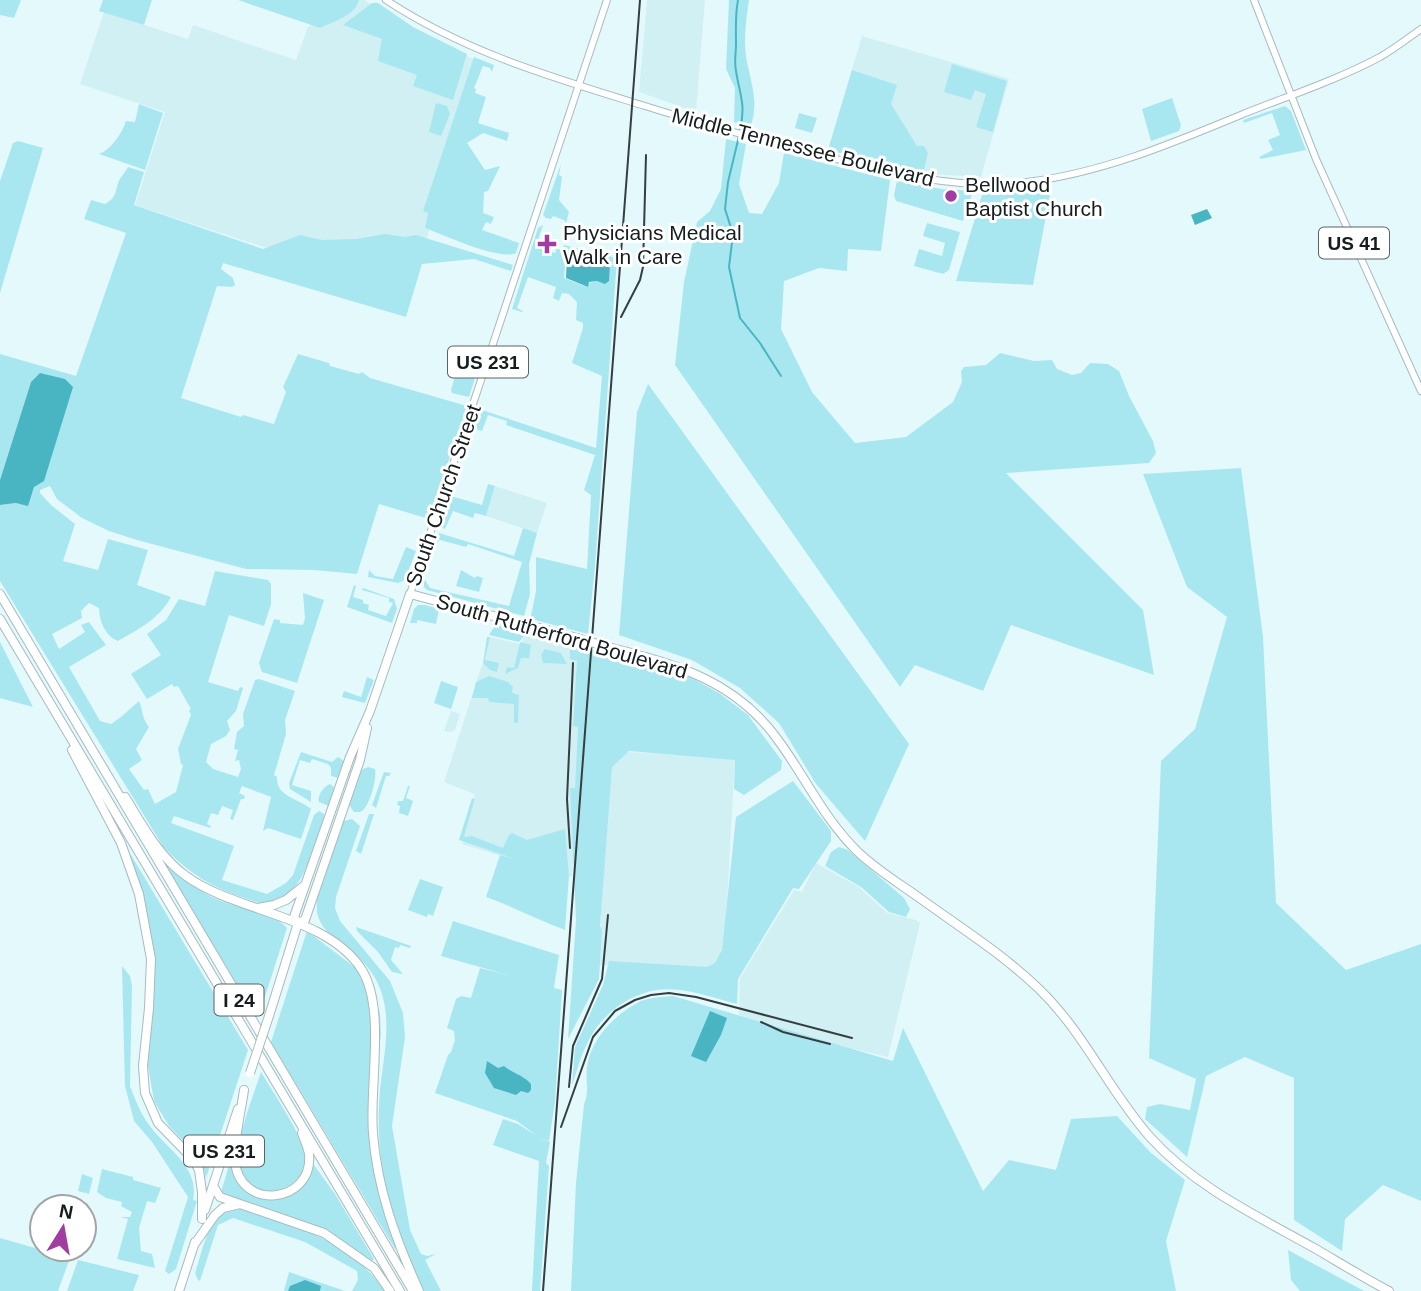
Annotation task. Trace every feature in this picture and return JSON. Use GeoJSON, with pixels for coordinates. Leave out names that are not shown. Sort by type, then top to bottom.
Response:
{"type":"FeatureCollection","features":[{"type":"Feature","properties":{"kind":"highway","name":"I 24"},"geometry":{"type":"LineString","coordinates":[[0,594],[413,1291]]}},
{"type":"Feature","properties":{"kind":"highway","name":"South Rutherford Boulevard"},"geometry":{"type":"LineString","coordinates":[[410,594],[691,670],[747,706],[778,740],[827,819],[857,852],[1015,968],[1040,990],[1076,1032],[1137,1121],[1178,1163],[1217,1194],[1389,1291]]}},
{"type":"Feature","properties":{"kind":"highway","name":"South Church Street"},"geometry":{"type":"LineString","coordinates":[[179,1291],[298,923],[295,917],[410,594]]}},
{"type":"Feature","properties":{"kind":"highway","name":"I 24"},"geometry":{"type":"LineString","coordinates":[[0,619],[400,1291]]}},
{"type":"Feature","properties":{"kind":"highway"},"geometry":{"type":"LineString","coordinates":[[66,708],[161,852],[185,876],[233,902],[298,923],[326,937],[348,954],[362,970],[372,994],[375,1013],[371,1093],[373,1135],[381,1189],[398,1245],[419,1291]]}},
{"type":"Feature","properties":{"kind":"highway","name":"South Church Street"},"geometry":{"type":"LineString","coordinates":[[298,923],[305,920],[360,760],[370,711]]}},
{"type":"Feature","properties":{"kind":"highway"},"geometry":{"type":"LineString","coordinates":[[57,715],[121,843],[139,894],[151,959],[143,1066],[145,1093],[158,1123],[193,1159],[199,1170],[202,1219]]}},
{"type":"Feature","properties":{"kind":"highway"},"geometry":{"type":"LineString","coordinates":[[255,908],[286,900],[306,885]]}},
{"type":"Feature","properties":{"kind":"highway"},"geometry":{"type":"LineString","coordinates":[[244,1090],[235,1160],[240,1178],[254,1192],[271,1196],[286,1194],[298,1186],[308,1171],[309,1153],[295,1114]]}},
{"type":"Feature","properties":{"kind":"highway"},"geometry":{"type":"LineString","coordinates":[[213,1186],[220,1197],[324,1233],[374,1268],[390,1291]]}},
{"type":"Feature","properties":{"kind":"highway"},"geometry":{"type":"LineString","coordinates":[[194,1245],[215,1215],[223,1208],[240,1204]]}},
{"type":"Feature","properties":{"kind":"main road","name":"Middle Tennessee Boulevard"},"geometry":{"type":"LineString","coordinates":[[386,0],[437,32],[518,66],[729,131],[924,179],[956,183],[1025,183],[1101,167],[1188,137],[1380,57],[1421,29]]}},
{"type":"Feature","properties":{"kind":"main road","name":"South Church Street"},"geometry":{"type":"LineString","coordinates":[[410,594],[607,0]]}},
{"type":"Feature","properties":{"kind":"main road","name":"US 41"},"geometry":{"type":"LineString","coordinates":[[1254,0],[1316,159],[1421,391]]}},
{"type":"Feature","properties":{"kind":"shaded area"},"geometry":{"type":"Polygon","coordinates":[[[0,0],[21,0],[14,18],[0,15],[0,0]]]}},
{"type":"Feature","properties":{"kind":"shaded area"},"geometry":{"type":"Polygon","coordinates":[[[103,0],[152,0],[144,25],[99,11],[103,0]]]}},
{"type":"Feature","properties":{"kind":"shaded area"},"geometry":{"type":"Polygon","coordinates":[[[238,0],[359,0],[349,14],[320,28],[238,0]]]}},
{"type":"Feature","properties":{"kind":"shaded area"},"geometry":{"type":"Polygon","coordinates":[[[359,0],[364,0],[427,40],[481,62],[427,238],[313,253],[270,249],[135,205],[165,112],[80,84],[104,12],[188,39],[193,25],[296,60],[308,27],[359,0]]]}},
{"type":"Feature","properties":{"kind":"shaded area"},"geometry":{"type":"Polygon","coordinates":[[[647,0],[705,0],[696,112],[639,92],[647,0]]]}},
{"type":"Feature","properties":{"kind":"shaded area"},"geometry":{"type":"Polygon","coordinates":[[[729,0],[749,0],[745,47],[754,103],[750,128],[734,122],[735,88],[726,69],[729,0]]]}},
{"type":"Feature","properties":{"kind":"shaded area"},"geometry":{"type":"Polygon","coordinates":[[[372,3],[378,3],[413,27],[467,54],[453,100],[413,86],[417,75],[378,61],[382,39],[343,25],[372,3]]]}},
{"type":"Feature","properties":{"kind":"shaded area"},"geometry":{"type":"Polygon","coordinates":[[[862,36],[1009,79],[981,177],[929,174],[828,150],[862,36]]]}},
{"type":"Feature","properties":{"kind":"shaded area"},"geometry":{"type":"Polygon","coordinates":[[[474,57],[494,65],[492,72],[490,68],[483,66],[474,88],[475,93],[486,97],[478,123],[509,133],[507,141],[483,133],[467,143],[485,170],[500,166],[488,191],[484,192],[483,213],[494,217],[491,224],[486,222],[482,230],[519,243],[516,253],[508,255],[485,250],[425,228],[428,213],[423,211],[474,57]]]}},
{"type":"Feature","properties":{"kind":"shaded area"},"geometry":{"type":"Polygon","coordinates":[[[952,64],[1007,81],[993,132],[976,127],[986,94],[975,90],[971,100],[944,92],[952,64]]]}},
{"type":"Feature","properties":{"kind":"shaded area"},"geometry":{"type":"Polygon","coordinates":[[[852,70],[897,85],[891,104],[917,146],[924,146],[928,153],[924,169],[918,171],[828,150],[852,70]]]}},
{"type":"Feature","properties":{"kind":"shaded area"},"geometry":{"type":"Polygon","coordinates":[[[1172,98],[1181,125],[1179,131],[1151,141],[1142,109],[1172,98]]]}},
{"type":"Feature","properties":{"kind":"shaded area"},"geometry":{"type":"Polygon","coordinates":[[[436,103],[447,106],[450,114],[441,136],[429,132],[436,103]]]}},
{"type":"Feature","properties":{"kind":"shaded area"},"geometry":{"type":"Polygon","coordinates":[[[139,104],[163,113],[145,170],[99,154],[116,140],[126,121],[135,122],[139,104]]]}},
{"type":"Feature","properties":{"kind":"shaded area"},"geometry":{"type":"Polygon","coordinates":[[[1285,106],[1291,111],[1306,150],[1261,159],[1259,157],[1273,150],[1268,140],[1280,135],[1272,113],[1244,123],[1243,120],[1285,106]]]}},
{"type":"Feature","properties":{"kind":"shaded area"},"geometry":{"type":"Polygon","coordinates":[[[799,113],[817,118],[812,133],[795,128],[799,113]]]}},
{"type":"Feature","properties":{"kind":"shaded area"},"geometry":{"type":"Polygon","coordinates":[[[726,139],[746,144],[739,184],[749,213],[762,214],[779,183],[784,153],[890,180],[881,251],[848,249],[847,271],[819,268],[784,281],[781,329],[812,392],[855,443],[906,437],[953,402],[962,382],[961,371],[964,367],[986,365],[1000,353],[1034,361],[1052,360],[1057,369],[1072,375],[1081,373],[1090,363],[1108,364],[1119,371],[1153,441],[1156,453],[1149,463],[1006,473],[1143,610],[1154,675],[1011,625],[983,691],[915,665],[900,687],[675,365],[684,282],[697,222],[710,211],[721,189],[726,139]]]}},
{"type":"Feature","properties":{"kind":"shaded area"},"geometry":{"type":"Polygon","coordinates":[[[18,141],[43,148],[0,293],[0,181],[13,143],[18,141]]]}},
{"type":"Feature","properties":{"kind":"shaded area"},"geometry":{"type":"Polygon","coordinates":[[[561,164],[559,200],[569,212],[566,223],[553,216],[551,219],[543,215],[561,164]]]}},
{"type":"Feature","properties":{"kind":"shaded area"},"geometry":{"type":"Polygon","coordinates":[[[128,167],[144,172],[134,205],[263,249],[300,235],[322,240],[356,239],[385,234],[405,237],[416,235],[513,265],[511,271],[474,259],[422,264],[406,317],[223,263],[221,269],[233,278],[235,285],[217,286],[181,398],[241,417],[243,415],[274,424],[286,392],[283,387],[298,354],[467,406],[429,519],[379,504],[357,574],[246,569],[109,531],[82,518],[57,499],[50,486],[40,490],[51,505],[75,524],[63,561],[98,570],[108,539],[148,550],[137,585],[171,597],[141,628],[118,641],[104,628],[99,608],[89,603],[81,611],[82,618],[52,634],[59,649],[85,632],[81,625],[89,622],[106,645],[69,667],[100,721],[111,724],[139,701],[149,727],[136,749],[142,760],[129,769],[144,790],[148,789],[155,804],[176,792],[183,765],[178,749],[191,709],[178,686],[174,687],[172,684],[147,699],[131,674],[161,655],[147,634],[166,620],[179,599],[205,606],[215,571],[268,580],[271,584],[271,604],[264,626],[229,615],[208,682],[238,691],[240,687],[243,688],[236,711],[227,721],[230,730],[226,736],[211,744],[206,762],[213,769],[238,777],[241,769],[239,760],[235,761],[238,750],[234,749],[237,732],[244,726],[243,714],[255,680],[295,691],[285,720],[286,734],[274,775],[284,793],[311,809],[301,839],[268,828],[263,831],[271,797],[242,786],[239,793],[245,796],[241,799],[233,820],[230,819],[233,810],[222,806],[218,815],[211,813],[207,824],[210,828],[174,816],[171,823],[234,846],[222,880],[267,894],[286,883],[293,875],[314,815],[319,811],[324,814],[302,877],[290,891],[272,901],[260,903],[232,894],[186,868],[164,848],[0,581],[0,505],[16,503],[31,495],[34,487],[31,382],[0,480],[0,354],[76,376],[126,233],[84,219],[91,200],[105,204],[109,202],[128,167]]]}},
{"type":"Feature","properties":{"kind":"shaded area"},"geometry":{"type":"Polygon","coordinates":[[[897,181],[973,191],[963,221],[896,201],[894,195],[897,181]]]}},
{"type":"Feature","properties":{"kind":"shaded area"},"geometry":{"type":"Polygon","coordinates":[[[1052,184],[1033,285],[956,281],[983,192],[1020,190],[1052,184]]]}},
{"type":"Feature","properties":{"kind":"shaded area"},"geometry":{"type":"Polygon","coordinates":[[[1207,209],[1212,218],[1195,225],[1191,215],[1207,209]]]}},
{"type":"Feature","properties":{"kind":"shaded area"},"geometry":{"type":"Polygon","coordinates":[[[927,223],[960,232],[949,270],[943,274],[914,266],[919,249],[942,256],[945,243],[923,236],[927,223]]]}},
{"type":"Feature","properties":{"kind":"shaded area"},"geometry":{"type":"Polygon","coordinates":[[[543,225],[536,246],[555,253],[557,247],[562,252],[564,245],[617,258],[588,634],[531,619],[531,616],[536,591],[536,557],[587,569],[591,495],[584,490],[595,455],[506,425],[507,421],[488,415],[482,431],[473,428],[479,409],[596,448],[602,376],[572,363],[583,328],[583,323],[576,320],[577,302],[569,294],[562,293],[559,301],[553,298],[556,287],[528,277],[517,308],[523,311],[512,309],[538,228],[543,225]],[[566,253],[564,278],[587,287],[589,283],[597,281],[610,263],[590,256],[566,253]]]}},
{"type":"Feature","properties":{"kind":"shaded area"},"geometry":{"type":"Polygon","coordinates":[[[567,255],[587,256],[610,263],[609,281],[605,284],[589,282],[588,287],[566,278],[567,255]]]}},
{"type":"Feature","properties":{"kind":"shaded area"},"geometry":{"type":"Polygon","coordinates":[[[467,348],[483,353],[469,397],[452,393],[451,390],[462,350],[467,348]]]}},
{"type":"Feature","properties":{"kind":"shaded area"},"geometry":{"type":"Polygon","coordinates":[[[40,373],[65,379],[73,387],[44,481],[34,487],[28,506],[16,503],[0,505],[0,480],[31,382],[40,373]]]}},
{"type":"Feature","properties":{"kind":"shaded area"},"geometry":{"type":"Polygon","coordinates":[[[648,384],[909,744],[865,841],[816,784],[779,723],[740,688],[692,660],[619,635],[637,412],[648,384]]]}},
{"type":"Feature","properties":{"kind":"shaded area"},"geometry":{"type":"Polygon","coordinates":[[[1241,468],[1263,637],[1276,903],[1346,970],[1421,944],[1421,1201],[1383,1185],[1345,1219],[1342,1251],[1294,1220],[1294,1078],[1245,1057],[1206,1076],[1187,1157],[1145,1119],[1147,1107],[1160,1104],[1190,1110],[1196,1079],[1149,1058],[1161,761],[1195,729],[1227,617],[1187,587],[1143,474],[1241,468]]]}},
{"type":"Feature","properties":{"kind":"shaded area"},"geometry":{"type":"Polygon","coordinates":[[[488,484],[495,486],[486,516],[475,513],[473,518],[453,511],[445,529],[441,527],[451,496],[482,505],[488,484]]]}},
{"type":"Feature","properties":{"kind":"shaded area"},"geometry":{"type":"Polygon","coordinates":[[[495,486],[547,503],[537,533],[486,516],[495,486]]]}},
{"type":"Feature","properties":{"kind":"shaded area"},"geometry":{"type":"Polygon","coordinates":[[[523,528],[537,533],[529,564],[530,594],[524,616],[424,587],[424,578],[430,588],[509,606],[522,562],[468,544],[466,547],[440,540],[435,545],[439,533],[514,556],[523,528]]]}},
{"type":"Feature","properties":{"kind":"shaded area"},"geometry":{"type":"Polygon","coordinates":[[[406,547],[416,551],[405,580],[398,583],[368,577],[369,570],[375,576],[393,579],[406,547]]]}},
{"type":"Feature","properties":{"kind":"shaded area"},"geometry":{"type":"Polygon","coordinates":[[[461,570],[475,578],[483,578],[479,592],[456,586],[461,570]]]}},
{"type":"Feature","properties":{"kind":"shaded area"},"geometry":{"type":"Polygon","coordinates":[[[354,585],[353,597],[369,605],[368,610],[386,616],[393,603],[389,602],[389,598],[362,590],[363,588],[394,599],[397,609],[392,623],[347,607],[354,585]]]}},
{"type":"Feature","properties":{"kind":"shaded area"},"geometry":{"type":"Polygon","coordinates":[[[303,593],[324,600],[297,683],[262,672],[259,663],[274,619],[280,620],[280,623],[303,625],[303,593]]]}},
{"type":"Feature","properties":{"kind":"shaded area"},"geometry":{"type":"Polygon","coordinates":[[[418,605],[439,609],[436,624],[417,620],[417,623],[410,623],[418,605]]]}},
{"type":"Feature","properties":{"kind":"shaded area"},"geometry":{"type":"Polygon","coordinates":[[[502,625],[690,677],[719,693],[748,715],[782,761],[781,770],[744,795],[734,789],[735,760],[629,751],[612,767],[600,926],[599,979],[568,1039],[576,920],[570,788],[575,788],[578,727],[573,726],[577,661],[570,659],[570,648],[524,636],[519,642],[489,635],[494,627],[502,625]]]}},
{"type":"Feature","properties":{"kind":"shaded area"},"geometry":{"type":"Polygon","coordinates":[[[525,632],[587,649],[572,877],[462,844],[475,800],[474,794],[444,782],[483,662],[498,663],[485,661],[490,637],[520,644],[514,668],[508,667],[515,670],[525,632]]]}},
{"type":"Feature","properties":{"kind":"shaded area"},"geometry":{"type":"Polygon","coordinates":[[[487,637],[490,637],[485,660],[499,663],[497,672],[490,670],[483,663],[487,637]]]}},
{"type":"Feature","properties":{"kind":"shaded area"},"geometry":{"type":"Polygon","coordinates":[[[0,642],[33,707],[0,698],[0,642]]]}},
{"type":"Feature","properties":{"kind":"shaded area"},"geometry":{"type":"Polygon","coordinates":[[[520,642],[531,645],[529,658],[521,658],[518,668],[505,674],[507,667],[514,668],[520,642]]]}},
{"type":"Feature","properties":{"kind":"shaded area"},"geometry":{"type":"Polygon","coordinates":[[[545,649],[561,653],[567,664],[543,663],[541,655],[545,649]]]}},
{"type":"Feature","properties":{"kind":"shaded area"},"geometry":{"type":"Polygon","coordinates":[[[489,676],[508,682],[513,687],[512,693],[519,695],[518,723],[514,723],[514,704],[489,702],[488,698],[472,698],[476,682],[489,676]]]}},
{"type":"Feature","properties":{"kind":"shaded area"},"geometry":{"type":"Polygon","coordinates":[[[367,677],[374,680],[365,703],[342,697],[344,691],[361,697],[367,677]]]}},
{"type":"Feature","properties":{"kind":"shaded area"},"geometry":{"type":"Polygon","coordinates":[[[441,681],[458,687],[451,709],[434,703],[441,681]]]}},
{"type":"Feature","properties":{"kind":"shaded area"},"geometry":{"type":"Polygon","coordinates":[[[451,711],[460,714],[455,730],[444,731],[451,711]]]}},
{"type":"Feature","properties":{"kind":"shaded area"},"geometry":{"type":"Polygon","coordinates":[[[610,751],[735,758],[724,956],[706,971],[598,965],[610,751]]]}},
{"type":"Feature","properties":{"kind":"shaded area"},"geometry":{"type":"Polygon","coordinates":[[[301,752],[332,762],[338,757],[344,761],[338,778],[331,776],[328,764],[312,759],[310,763],[300,760],[292,785],[311,791],[311,802],[290,789],[289,783],[301,752]]]}},
{"type":"Feature","properties":{"kind":"shaded area"},"geometry":{"type":"Polygon","coordinates":[[[368,767],[375,769],[371,795],[363,810],[354,812],[349,805],[361,770],[368,767]]]}},
{"type":"Feature","properties":{"kind":"shaded area"},"geometry":{"type":"Polygon","coordinates":[[[384,772],[391,773],[386,776],[376,808],[372,805],[384,772]]]}},
{"type":"Feature","properties":{"kind":"shaded area"},"geometry":{"type":"Polygon","coordinates":[[[793,781],[831,831],[831,841],[799,889],[793,888],[738,979],[737,1004],[698,993],[667,989],[635,997],[615,1008],[599,1024],[585,1049],[572,1085],[575,1047],[603,985],[609,961],[707,967],[715,963],[722,950],[736,817],[793,781]]]}},
{"type":"Feature","properties":{"kind":"shaded area"},"geometry":{"type":"Polygon","coordinates":[[[330,784],[335,788],[329,806],[319,802],[319,797],[330,784]]]}},
{"type":"Feature","properties":{"kind":"shaded area"},"geometry":{"type":"Polygon","coordinates":[[[408,786],[406,798],[413,801],[408,816],[399,813],[400,806],[397,805],[398,801],[403,801],[408,786]]]}},
{"type":"Feature","properties":{"kind":"shaded area"},"geometry":{"type":"Polygon","coordinates":[[[472,798],[475,799],[464,837],[472,836],[503,848],[512,833],[527,840],[565,829],[569,876],[565,930],[486,897],[500,855],[515,859],[459,840],[472,798]]]}},
{"type":"Feature","properties":{"kind":"shaded area"},"geometry":{"type":"Polygon","coordinates":[[[369,814],[374,814],[361,854],[356,851],[369,814]]]}},
{"type":"Feature","properties":{"kind":"shaded area"},"geometry":{"type":"Polygon","coordinates":[[[352,819],[360,826],[336,897],[335,908],[340,921],[390,981],[403,1013],[405,1037],[392,1126],[410,1230],[421,1254],[436,1254],[425,1260],[441,1291],[423,1291],[396,1224],[384,1178],[379,1130],[386,1036],[382,994],[368,968],[327,931],[317,912],[321,880],[341,825],[352,819]]]}},
{"type":"Feature","properties":{"kind":"shaded area"},"geometry":{"type":"Polygon","coordinates":[[[839,847],[848,850],[904,898],[910,909],[906,917],[889,912],[861,887],[825,866],[831,852],[839,847]]]}},
{"type":"Feature","properties":{"kind":"shaded area"},"geometry":{"type":"Polygon","coordinates":[[[158,854],[203,892],[221,901],[266,915],[287,928],[262,1006],[253,1011],[158,854]]]}},
{"type":"Feature","properties":{"kind":"shaded area"},"geometry":{"type":"Polygon","coordinates":[[[129,855],[248,1050],[206,1178],[201,1160],[169,1126],[154,1101],[148,1066],[153,990],[129,855]]]}},
{"type":"Feature","properties":{"kind":"shaded area"},"geometry":{"type":"Polygon","coordinates":[[[816,863],[859,887],[887,913],[920,923],[888,1057],[785,1033],[739,1015],[740,978],[794,890],[802,892],[816,863]]]}},
{"type":"Feature","properties":{"kind":"shaded area"},"geometry":{"type":"Polygon","coordinates":[[[420,879],[443,887],[433,916],[428,914],[427,917],[408,910],[420,879]]]}},
{"type":"Feature","properties":{"kind":"shaded area"},"geometry":{"type":"Polygon","coordinates":[[[453,921],[559,955],[554,988],[562,990],[555,1102],[549,1141],[538,1137],[550,1142],[546,1163],[549,1166],[540,1291],[532,1291],[539,1161],[493,1145],[503,1119],[518,1124],[537,1136],[517,1121],[435,1093],[455,1040],[454,1031],[447,1028],[456,999],[461,996],[471,998],[480,968],[508,975],[441,956],[453,921]]]}},
{"type":"Feature","properties":{"kind":"shaded area"},"geometry":{"type":"Polygon","coordinates":[[[356,927],[411,946],[395,947],[391,960],[403,974],[392,972],[356,927]]]}},
{"type":"Feature","properties":{"kind":"shaded area"},"geometry":{"type":"Polygon","coordinates":[[[307,931],[361,972],[375,997],[380,1014],[381,1034],[372,1104],[372,1133],[397,1247],[395,1249],[271,1042],[307,931]]]}},
{"type":"Feature","properties":{"kind":"shaded area"},"geometry":{"type":"Polygon","coordinates":[[[122,966],[130,976],[132,986],[130,1086],[147,1122],[187,1168],[194,1188],[193,1200],[197,1201],[176,1269],[169,1274],[165,1271],[188,1197],[152,1142],[134,1121],[125,1086],[122,966]]]}},
{"type":"Feature","properties":{"kind":"shaded area"},"geometry":{"type":"Polygon","coordinates":[[[673,996],[893,1061],[903,1028],[983,1191],[1009,1160],[1056,1170],[1071,1119],[1117,1116],[1151,1153],[1185,1180],[1166,1241],[1176,1291],[571,1291],[576,1183],[589,1056],[599,1037],[623,1012],[645,1000],[673,996]]]}},
{"type":"Feature","properties":{"kind":"shaded area"},"geometry":{"type":"Polygon","coordinates":[[[710,1011],[727,1018],[706,1062],[691,1056],[710,1011]]]}},
{"type":"Feature","properties":{"kind":"shaded area"},"geometry":{"type":"Polygon","coordinates":[[[487,1061],[498,1068],[504,1066],[525,1079],[531,1084],[531,1090],[528,1093],[521,1091],[516,1095],[494,1088],[485,1073],[487,1061]]]}},
{"type":"Feature","properties":{"kind":"shaded area"},"geometry":{"type":"Polygon","coordinates":[[[261,1072],[294,1126],[306,1157],[304,1171],[298,1181],[276,1192],[253,1187],[244,1178],[239,1165],[242,1131],[261,1072]]]}},
{"type":"Feature","properties":{"kind":"shaded area"},"geometry":{"type":"Polygon","coordinates":[[[311,1161],[335,1194],[374,1259],[371,1262],[355,1249],[320,1229],[225,1196],[221,1192],[230,1162],[258,1197],[269,1198],[287,1196],[300,1187],[309,1172],[311,1161]]]}},
{"type":"Feature","properties":{"kind":"shaded area"},"geometry":{"type":"Polygon","coordinates":[[[102,1169],[161,1188],[155,1203],[147,1201],[139,1228],[141,1251],[152,1254],[155,1268],[117,1259],[128,1219],[120,1217],[130,1217],[132,1212],[121,1206],[122,1202],[106,1198],[97,1192],[102,1169]]]}},
{"type":"Feature","properties":{"kind":"shaded area"},"geometry":{"type":"Polygon","coordinates":[[[82,1174],[93,1178],[89,1193],[78,1191],[82,1174]]]}},
{"type":"Feature","properties":{"kind":"shaded area"},"geometry":{"type":"Polygon","coordinates":[[[243,1208],[322,1238],[356,1260],[385,1291],[352,1291],[358,1280],[357,1271],[305,1242],[233,1218],[218,1225],[200,1281],[198,1280],[195,1273],[214,1221],[226,1210],[243,1208]]]}},
{"type":"Feature","properties":{"kind":"shaded area"},"geometry":{"type":"Polygon","coordinates":[[[0,1238],[28,1246],[28,1263],[68,1263],[58,1291],[0,1291],[0,1238]]]}},
{"type":"Feature","properties":{"kind":"shaded area"},"geometry":{"type":"Polygon","coordinates":[[[1288,1250],[1364,1291],[1300,1291],[1291,1280],[1288,1250]]]}},
{"type":"Feature","properties":{"kind":"shaded area"},"geometry":{"type":"Polygon","coordinates":[[[77,1263],[90,1263],[139,1275],[133,1291],[67,1291],[77,1263]]]}},
{"type":"Feature","properties":{"kind":"shaded area"},"geometry":{"type":"Polygon","coordinates":[[[289,1272],[345,1291],[284,1291],[289,1272]]]}},
{"type":"Feature","properties":{"kind":"shaded area"},"geometry":{"type":"Polygon","coordinates":[[[305,1280],[321,1286],[320,1291],[288,1291],[290,1286],[305,1280]]]}},
{"type":"Feature","properties":{"kind":"waterway"},"geometry":{"type":"LineString","coordinates":[[738,0],[735,64],[742,106],[740,130]]}},
{"type":"Feature","properties":{"kind":"waterway"},"geometry":{"type":"LineString","coordinates":[[739,136],[728,182],[725,209],[733,234],[729,267],[740,318],[781,376]]}},
{"type":"Feature","properties":{"kind":"railway"},"geometry":{"type":"LineString","coordinates":[[543,1291],[640,0]]}},
{"type":"Feature","properties":{"kind":"railway"},"geometry":{"type":"LineString","coordinates":[[621,317],[640,280],[643,267],[646,155]]}},
{"type":"Feature","properties":{"kind":"railway"},"geometry":{"type":"LineString","coordinates":[[570,848],[567,799],[573,663]]}},
{"type":"Feature","properties":{"kind":"railway"},"geometry":{"type":"LineString","coordinates":[[569,1087],[573,1046],[602,979],[608,915]]}},
{"type":"Feature","properties":{"kind":"railway"},"geometry":{"type":"LineString","coordinates":[[561,1127],[593,1037],[615,1011],[651,995],[669,993],[696,997],[852,1038]]}},
{"type":"Feature","properties":{"kind":"railway"},"geometry":{"type":"LineString","coordinates":[[761,1022],[783,1032],[830,1044]]}},
{"type":"Feature","properties":{"kind":"place","name":"Bellwood Baptist Church"},"geometry":{"type":"Point","coordinates":[951,196]}},
{"type":"Feature","properties":{"kind":"place","name":"Physicians Medical Walk in Care"},"geometry":{"type":"Point","coordinates":[547,244]}}]}
